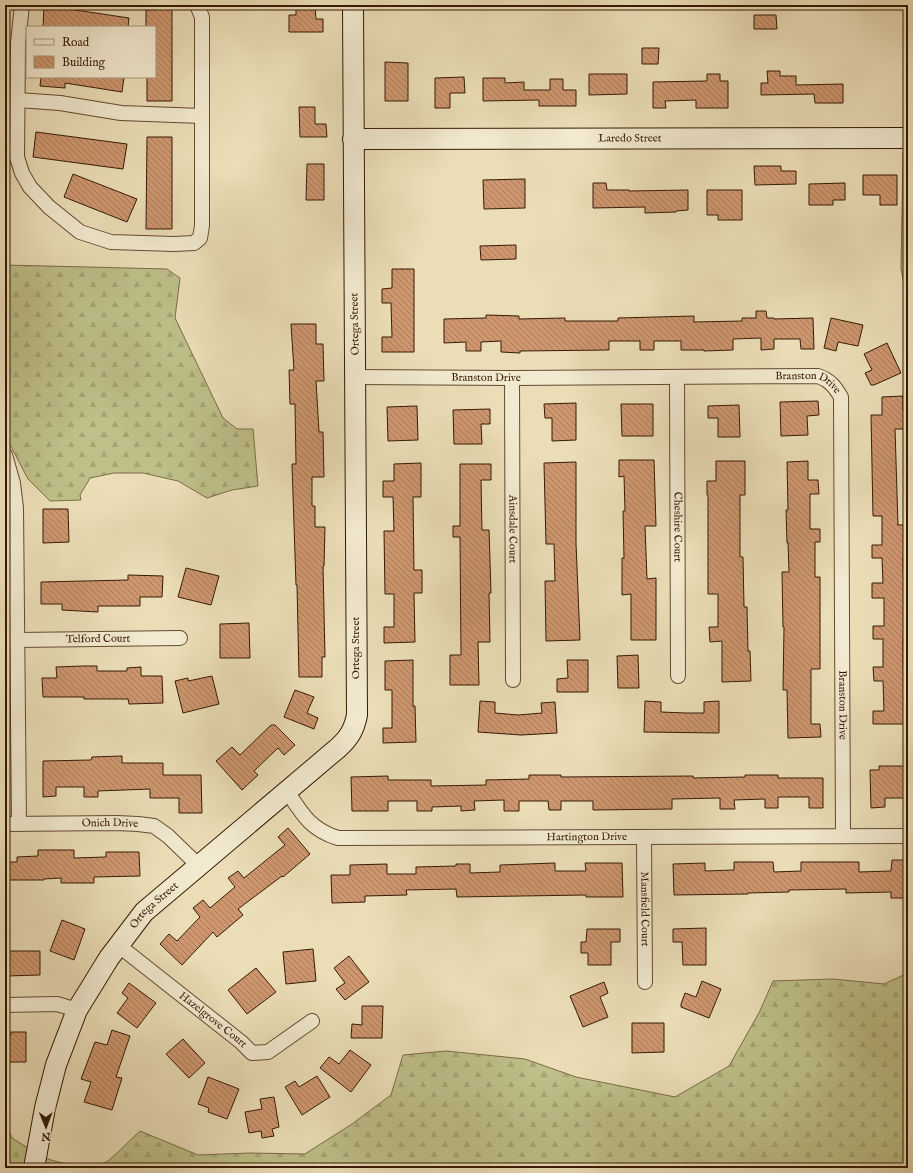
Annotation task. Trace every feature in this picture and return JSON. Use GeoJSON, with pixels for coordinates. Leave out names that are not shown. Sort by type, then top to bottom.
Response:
{"type":"FeatureCollection","features":[{"type":"Feature","properties":{"kind":"street"},"geometry":{"type":"LineString","coordinates":[[22,5],[18,43],[17,157],[22,173],[30,187],[49,207],[80,232],[111,242],[181,244],[194,243],[200,238],[202,226],[202,18],[197,5]]}},
{"type":"Feature","properties":{"kind":"street","name":"Ortega Street"},"geometry":{"type":"LineString","coordinates":[[34,1168],[45,1108],[56,1065],[77,1010],[118,945],[144,912],[338,748],[348,738],[355,726],[355,377],[352,5]]}},
{"type":"Feature","properties":{"kind":"street"},"geometry":{"type":"LineString","coordinates":[[18,100],[60,103],[121,113],[202,116]]}},
{"type":"Feature","properties":{"kind":"street","name":"Laredo Street"},"geometry":{"type":"LineString","coordinates":[[353,139],[908,138]]}},
{"type":"Feature","properties":{"kind":"street","name":"Branston Drive"},"geometry":{"type":"LineString","coordinates":[[355,377],[512,378],[818,376],[827,379],[834,386],[841,398],[843,836]]}},
{"type":"Feature","properties":{"kind":"street","name":"Cheshire Court"},"geometry":{"type":"LineString","coordinates":[[676,377],[678,676]]}},
{"type":"Feature","properties":{"kind":"street","name":"Ainsdale Court"},"geometry":{"type":"LineString","coordinates":[[512,378],[513,680]]}},
{"type":"Feature","properties":{"kind":"street"},"geometry":{"type":"LineString","coordinates":[[5,455],[13,483],[16,508],[17,640],[12,824]]}},
{"type":"Feature","properties":{"kind":"street","name":"Telford Court"},"geometry":{"type":"LineString","coordinates":[[17,640],[180,638]]}},
{"type":"Feature","properties":{"kind":"street","name":"Hartington Drive"},"geometry":{"type":"LineString","coordinates":[[287,791],[300,811],[316,829],[338,838],[908,836]]}},
{"type":"Feature","properties":{"kind":"street","name":"Onich Drive"},"geometry":{"type":"LineString","coordinates":[[12,824],[117,823],[154,826],[168,836],[199,866]]}},
{"type":"Feature","properties":{"kind":"street","name":"Mansfield Court"},"geometry":{"type":"LineString","coordinates":[[644,837],[645,982]]}},
{"type":"Feature","properties":{"kind":"street","name":"Hazelgrove Court"},"geometry":{"type":"LineString","coordinates":[[118,945],[242,1042],[252,1053],[268,1052],[312,1021]]}},
{"type":"Feature","properties":{"kind":"street"},"geometry":{"type":"LineString","coordinates":[[5,1005],[57,1004],[77,1010]]}},
{"type":"Feature","properties":{"kind":"green space"},"geometry":{"type":"Polygon","coordinates":[[[903,152],[908,152],[908,305],[901,269],[903,152]]]}},
{"type":"Feature","properties":{"kind":"green space"},"geometry":{"type":"Polygon","coordinates":[[[5,265],[167,269],[180,278],[175,318],[223,418],[237,429],[253,429],[258,486],[232,490],[207,498],[178,481],[143,473],[114,473],[90,478],[80,495],[81,500],[50,501],[28,479],[5,435],[5,265]]]}},
{"type":"Feature","properties":{"kind":"green space"},"geometry":{"type":"Polygon","coordinates":[[[908,973],[908,1168],[40,1168],[42,1156],[48,1159],[75,1165],[102,1164],[112,1158],[140,1131],[198,1155],[250,1153],[305,1154],[352,1124],[391,1095],[403,1055],[446,1051],[525,1059],[576,1077],[675,1097],[729,1066],[760,1011],[773,981],[833,979],[884,984],[908,973]]]}},
{"type":"Feature","properties":{"kind":"green space"},"geometry":{"type":"Polygon","coordinates":[[[5,1122],[12,1138],[31,1150],[28,1168],[5,1168],[5,1122]]]}},
{"type":"Feature","properties":{"kind":"building"},"geometry":{"type":"Polygon","coordinates":[[[44,5],[69,5],[69,9],[129,18],[128,26],[43,26],[44,5]]]}},
{"type":"Feature","properties":{"kind":"building"},"geometry":{"type":"Polygon","coordinates":[[[315,6],[316,19],[323,19],[323,32],[289,32],[289,15],[296,15],[296,7],[315,6]]]}},
{"type":"Feature","properties":{"kind":"building"},"geometry":{"type":"Polygon","coordinates":[[[172,9],[172,101],[147,101],[147,78],[156,78],[156,26],[146,26],[146,10],[172,9]]]}},
{"type":"Feature","properties":{"kind":"building"},"geometry":{"type":"Polygon","coordinates":[[[754,15],[776,15],[777,29],[754,29],[754,15]]]}},
{"type":"Feature","properties":{"kind":"building"},"geometry":{"type":"Polygon","coordinates":[[[642,48],[659,48],[658,64],[642,64],[642,48]]]}},
{"type":"Feature","properties":{"kind":"building"},"geometry":{"type":"Polygon","coordinates":[[[385,62],[408,63],[408,101],[385,101],[385,62]]]}},
{"type":"Feature","properties":{"kind":"building"},"geometry":{"type":"Polygon","coordinates":[[[767,71],[780,71],[780,76],[796,76],[796,85],[843,84],[843,103],[815,103],[814,94],[761,95],[761,83],[768,83],[767,71]]]}},
{"type":"Feature","properties":{"kind":"building"},"geometry":{"type":"Polygon","coordinates":[[[589,74],[627,74],[627,94],[589,95],[589,74]]]}},
{"type":"Feature","properties":{"kind":"building"},"geometry":{"type":"Polygon","coordinates":[[[707,74],[720,74],[720,81],[728,81],[728,108],[696,108],[696,100],[665,101],[666,108],[653,108],[653,82],[707,81],[707,74]]]}},
{"type":"Feature","properties":{"kind":"building"},"geometry":{"type":"Polygon","coordinates":[[[464,77],[465,93],[450,93],[450,108],[435,108],[435,78],[464,77]]]}},
{"type":"Feature","properties":{"kind":"building"},"geometry":{"type":"Polygon","coordinates":[[[41,78],[124,78],[122,92],[65,83],[65,88],[40,86],[41,78]]]}},
{"type":"Feature","properties":{"kind":"building"},"geometry":{"type":"Polygon","coordinates":[[[483,78],[505,78],[505,83],[524,82],[524,90],[550,90],[550,79],[563,79],[563,90],[576,90],[576,106],[539,106],[539,100],[483,101],[483,78]]]}},
{"type":"Feature","properties":{"kind":"building"},"geometry":{"type":"Polygon","coordinates":[[[299,107],[315,107],[315,124],[326,124],[327,137],[300,137],[299,107]]]}},
{"type":"Feature","properties":{"kind":"building"},"geometry":{"type":"Polygon","coordinates":[[[36,132],[127,144],[123,169],[33,157],[36,132]]]}},
{"type":"Feature","properties":{"kind":"building"},"geometry":{"type":"Polygon","coordinates":[[[147,137],[172,137],[172,229],[146,229],[147,137]]]}},
{"type":"Feature","properties":{"kind":"building"},"geometry":{"type":"Polygon","coordinates":[[[307,164],[324,164],[324,200],[306,200],[307,164]]]}},
{"type":"Feature","properties":{"kind":"building"},"geometry":{"type":"Polygon","coordinates":[[[754,166],[781,166],[781,171],[796,171],[796,184],[755,185],[754,166]]]}},
{"type":"Feature","properties":{"kind":"building"},"geometry":{"type":"Polygon","coordinates":[[[73,174],[137,199],[127,222],[64,197],[73,174]]]}},
{"type":"Feature","properties":{"kind":"building"},"geometry":{"type":"Polygon","coordinates":[[[863,175],[897,175],[897,205],[880,205],[880,195],[863,195],[863,175]]]}},
{"type":"Feature","properties":{"kind":"building"},"geometry":{"type":"Polygon","coordinates":[[[525,179],[525,208],[484,209],[483,180],[525,179]]]}},
{"type":"Feature","properties":{"kind":"building"},"geometry":{"type":"Polygon","coordinates":[[[593,183],[606,183],[607,190],[688,190],[688,210],[645,213],[645,207],[593,208],[593,183]]]}},
{"type":"Feature","properties":{"kind":"building"},"geometry":{"type":"Polygon","coordinates":[[[845,183],[845,200],[833,200],[833,205],[809,205],[809,184],[845,183]]]}},
{"type":"Feature","properties":{"kind":"building"},"geometry":{"type":"Polygon","coordinates":[[[707,190],[742,190],[742,220],[718,220],[718,215],[707,215],[707,190]]]}},
{"type":"Feature","properties":{"kind":"building"},"geometry":{"type":"Polygon","coordinates":[[[516,245],[516,259],[481,260],[480,246],[516,245]]]}},
{"type":"Feature","properties":{"kind":"building"},"geometry":{"type":"Polygon","coordinates":[[[392,269],[414,269],[414,352],[382,352],[382,337],[392,337],[391,303],[382,303],[382,289],[392,288],[392,269]]]}},
{"type":"Feature","properties":{"kind":"building"},"geometry":{"type":"Polygon","coordinates":[[[756,311],[766,311],[767,318],[774,319],[813,318],[814,349],[801,349],[800,339],[774,339],[774,349],[761,350],[761,338],[733,339],[733,350],[704,351],[681,350],[681,341],[654,341],[654,350],[640,350],[640,341],[609,341],[609,350],[520,351],[520,353],[501,352],[501,341],[481,342],[481,351],[466,351],[466,342],[444,343],[444,319],[486,318],[486,315],[519,316],[519,319],[565,318],[565,321],[618,321],[618,318],[694,316],[694,322],[742,321],[742,318],[756,318],[756,311]]]}},
{"type":"Feature","properties":{"kind":"building"},"geometry":{"type":"Polygon","coordinates":[[[831,318],[863,325],[858,346],[838,342],[836,351],[824,348],[831,318]]]}},
{"type":"Feature","properties":{"kind":"building"},"geometry":{"type":"Polygon","coordinates":[[[291,324],[316,324],[316,344],[323,344],[324,381],[316,381],[319,432],[323,432],[324,477],[312,477],[312,506],[315,506],[315,527],[325,527],[323,566],[325,657],[322,657],[322,677],[299,677],[292,464],[296,464],[295,404],[290,404],[289,370],[294,370],[291,324]]]}},
{"type":"Feature","properties":{"kind":"building"},"geometry":{"type":"Polygon","coordinates":[[[887,343],[901,373],[871,385],[865,373],[872,370],[864,354],[887,343]]]}},
{"type":"Feature","properties":{"kind":"building"},"geometry":{"type":"Polygon","coordinates":[[[903,396],[905,429],[895,429],[898,525],[904,525],[905,557],[903,557],[905,639],[903,639],[904,724],[873,724],[873,711],[884,711],[883,681],[874,681],[873,667],[883,667],[883,639],[873,639],[873,626],[884,626],[884,598],[872,598],[872,583],[883,583],[882,558],[872,558],[872,545],[882,545],[882,516],[873,516],[871,415],[882,415],[882,397],[903,396]]]}},
{"type":"Feature","properties":{"kind":"building"},"geometry":{"type":"Polygon","coordinates":[[[818,401],[819,415],[807,416],[808,435],[781,436],[780,402],[818,401]]]}},
{"type":"Feature","properties":{"kind":"building"},"geometry":{"type":"Polygon","coordinates":[[[576,403],[576,440],[552,441],[552,418],[545,418],[544,404],[576,403]]]}},
{"type":"Feature","properties":{"kind":"building"},"geometry":{"type":"Polygon","coordinates":[[[621,404],[653,404],[653,436],[622,436],[621,404]]]}},
{"type":"Feature","properties":{"kind":"building"},"geometry":{"type":"Polygon","coordinates":[[[739,405],[740,437],[718,437],[718,418],[708,418],[708,406],[739,405]]]}},
{"type":"Feature","properties":{"kind":"building"},"geometry":{"type":"Polygon","coordinates":[[[417,406],[418,440],[388,441],[387,407],[417,406]]]}},
{"type":"Feature","properties":{"kind":"building"},"geometry":{"type":"Polygon","coordinates":[[[490,409],[490,424],[481,424],[482,444],[454,444],[453,410],[490,409]]]}},
{"type":"Feature","properties":{"kind":"building"},"geometry":{"type":"Polygon","coordinates":[[[619,460],[654,460],[656,526],[645,526],[647,579],[656,578],[656,640],[631,640],[631,594],[622,595],[622,558],[624,558],[623,511],[625,511],[624,476],[619,477],[619,460]]]}},
{"type":"Feature","properties":{"kind":"building"},"geometry":{"type":"Polygon","coordinates":[[[716,461],[745,461],[745,495],[740,495],[740,557],[743,557],[744,607],[747,607],[748,651],[750,651],[751,681],[722,682],[722,641],[710,642],[709,627],[718,627],[718,594],[708,594],[707,481],[716,481],[716,461]]]}},
{"type":"Feature","properties":{"kind":"building"},"geometry":{"type":"Polygon","coordinates":[[[808,461],[808,480],[818,480],[819,494],[810,494],[810,529],[820,529],[820,542],[815,542],[815,577],[820,577],[820,669],[811,669],[811,724],[820,724],[821,737],[788,738],[787,690],[783,690],[784,627],[782,572],[789,572],[786,510],[788,510],[787,462],[808,461]]]}},
{"type":"Feature","properties":{"kind":"building"},"geometry":{"type":"Polygon","coordinates":[[[576,462],[576,543],[580,640],[546,641],[545,581],[555,581],[554,544],[546,544],[544,463],[576,462]]]}},
{"type":"Feature","properties":{"kind":"building"},"geometry":{"type":"Polygon","coordinates":[[[421,463],[421,497],[413,497],[414,570],[422,570],[422,593],[414,593],[415,642],[384,643],[384,627],[394,627],[394,594],[385,594],[384,531],[394,531],[393,497],[383,497],[383,481],[394,481],[394,464],[421,463]]]}},
{"type":"Feature","properties":{"kind":"building"},"geometry":{"type":"Polygon","coordinates":[[[460,464],[491,464],[491,480],[481,480],[482,530],[489,530],[491,593],[489,593],[490,642],[478,642],[479,685],[450,685],[450,655],[461,655],[460,537],[453,537],[453,526],[460,526],[460,464]]]}},
{"type":"Feature","properties":{"kind":"building"},"geometry":{"type":"Polygon","coordinates":[[[43,509],[68,509],[69,542],[43,543],[43,509]]]}},
{"type":"Feature","properties":{"kind":"building"},"geometry":{"type":"Polygon","coordinates":[[[186,568],[219,576],[211,605],[178,597],[186,568]]]}},
{"type":"Feature","properties":{"kind":"building"},"geometry":{"type":"Polygon","coordinates":[[[128,575],[163,576],[162,597],[140,597],[140,606],[98,606],[98,612],[62,610],[62,604],[41,604],[41,582],[128,580],[128,575]]]}},
{"type":"Feature","properties":{"kind":"building"},"geometry":{"type":"Polygon","coordinates":[[[249,623],[250,658],[220,658],[220,624],[249,623]]]}},
{"type":"Feature","properties":{"kind":"building"},"geometry":{"type":"Polygon","coordinates":[[[638,655],[639,688],[618,688],[617,656],[638,655]]]}},
{"type":"Feature","properties":{"kind":"building"},"geometry":{"type":"Polygon","coordinates":[[[413,660],[413,706],[415,706],[416,742],[383,743],[383,728],[392,728],[392,690],[385,690],[385,661],[413,660]]]}},
{"type":"Feature","properties":{"kind":"building"},"geometry":{"type":"Polygon","coordinates":[[[567,660],[588,660],[588,692],[557,692],[557,679],[568,678],[567,660]]]}},
{"type":"Feature","properties":{"kind":"building"},"geometry":{"type":"Polygon","coordinates":[[[97,666],[97,671],[127,671],[127,668],[141,667],[141,676],[162,676],[163,703],[129,704],[128,699],[43,697],[42,678],[57,678],[56,667],[97,666]]]}},
{"type":"Feature","properties":{"kind":"building"},"geometry":{"type":"Polygon","coordinates":[[[212,676],[219,704],[183,713],[175,681],[188,678],[188,681],[212,676]]]}},
{"type":"Feature","properties":{"kind":"building"},"geometry":{"type":"Polygon","coordinates":[[[295,690],[314,697],[307,713],[318,718],[314,729],[284,717],[295,690]]]}},
{"type":"Feature","properties":{"kind":"building"},"geometry":{"type":"Polygon","coordinates":[[[480,701],[495,702],[495,713],[518,715],[542,713],[541,703],[555,702],[557,733],[521,735],[478,732],[480,701]]]}},
{"type":"Feature","properties":{"kind":"building"},"geometry":{"type":"Polygon","coordinates":[[[645,701],[661,702],[661,712],[704,713],[704,702],[719,701],[719,733],[644,732],[645,701]]]}},
{"type":"Feature","properties":{"kind":"building"},"geometry":{"type":"Polygon","coordinates":[[[271,725],[275,725],[295,745],[284,755],[278,748],[254,771],[258,775],[242,790],[216,761],[232,747],[240,755],[271,725]]]}},
{"type":"Feature","properties":{"kind":"building"},"geometry":{"type":"Polygon","coordinates":[[[122,756],[122,763],[163,763],[163,775],[201,775],[202,813],[179,813],[179,798],[150,798],[150,789],[98,791],[98,797],[84,797],[84,787],[56,787],[56,796],[43,797],[43,761],[91,760],[92,757],[122,756]]]}},
{"type":"Feature","properties":{"kind":"building"},"geometry":{"type":"Polygon","coordinates":[[[879,766],[904,766],[904,798],[885,798],[885,807],[871,808],[870,770],[879,770],[879,766]]]}},
{"type":"Feature","properties":{"kind":"building"},"geometry":{"type":"Polygon","coordinates":[[[529,775],[561,775],[561,777],[693,776],[693,778],[778,775],[778,778],[823,778],[823,808],[809,808],[809,797],[778,797],[778,808],[765,808],[765,799],[734,800],[735,809],[720,809],[720,798],[672,799],[672,809],[593,810],[593,801],[561,801],[561,810],[549,810],[548,801],[519,801],[519,811],[504,811],[504,800],[474,801],[475,810],[461,811],[461,806],[432,807],[432,811],[417,811],[417,801],[388,801],[388,811],[352,811],[351,777],[388,776],[388,780],[431,780],[431,786],[486,785],[486,780],[529,779],[529,775]]]}},
{"type":"Feature","properties":{"kind":"building"},"geometry":{"type":"Polygon","coordinates":[[[288,828],[310,854],[283,877],[282,876],[238,909],[243,915],[217,937],[213,932],[182,965],[160,944],[169,934],[177,941],[200,917],[193,908],[203,900],[210,908],[235,887],[228,878],[238,871],[244,878],[285,845],[278,837],[288,828]]]}},
{"type":"Feature","properties":{"kind":"building"},"geometry":{"type":"Polygon","coordinates":[[[38,850],[74,850],[74,858],[106,857],[106,852],[139,852],[140,876],[94,877],[94,883],[61,883],[61,878],[44,880],[5,880],[5,862],[17,862],[17,857],[38,856],[38,850]]]}},
{"type":"Feature","properties":{"kind":"building"},"geometry":{"type":"Polygon","coordinates":[[[892,860],[905,860],[905,869],[908,869],[908,898],[891,898],[891,892],[846,893],[846,889],[789,890],[789,892],[748,894],[674,895],[673,864],[705,863],[705,871],[734,870],[734,862],[773,862],[774,872],[801,871],[801,862],[859,862],[859,872],[891,871],[892,860]]]}},
{"type":"Feature","properties":{"kind":"building"},"geometry":{"type":"Polygon","coordinates":[[[555,863],[555,871],[586,871],[585,863],[622,863],[623,897],[586,897],[586,895],[457,897],[456,889],[406,890],[407,895],[365,896],[365,902],[332,903],[331,875],[350,875],[350,865],[387,864],[387,874],[416,874],[416,867],[456,866],[456,864],[470,864],[470,873],[500,872],[500,865],[555,863]]]}},
{"type":"Feature","properties":{"kind":"building"},"geometry":{"type":"Polygon","coordinates":[[[62,920],[85,929],[74,960],[50,951],[62,920]]]}},
{"type":"Feature","properties":{"kind":"building"},"geometry":{"type":"Polygon","coordinates":[[[706,928],[706,965],[683,965],[682,942],[673,942],[673,929],[706,928]]]}},
{"type":"Feature","properties":{"kind":"building"},"geometry":{"type":"Polygon","coordinates":[[[587,929],[620,929],[620,942],[611,942],[611,965],[588,965],[588,953],[581,953],[581,942],[586,942],[587,929]]]}},
{"type":"Feature","properties":{"kind":"building"},"geometry":{"type":"Polygon","coordinates":[[[313,949],[316,981],[286,984],[283,952],[313,949]]]}},
{"type":"Feature","properties":{"kind":"building"},"geometry":{"type":"Polygon","coordinates":[[[6,951],[40,951],[40,975],[6,976],[6,951]]]}},
{"type":"Feature","properties":{"kind":"building"},"geometry":{"type":"Polygon","coordinates":[[[349,956],[369,982],[345,1000],[336,989],[345,983],[334,968],[349,956]]]}},
{"type":"Feature","properties":{"kind":"building"},"geometry":{"type":"Polygon","coordinates":[[[256,968],[276,992],[247,1014],[228,990],[256,968]]]}},
{"type":"Feature","properties":{"kind":"building"},"geometry":{"type":"Polygon","coordinates":[[[702,981],[721,989],[709,1018],[681,1007],[685,993],[696,997],[702,981]]]}},
{"type":"Feature","properties":{"kind":"building"},"geometry":{"type":"Polygon","coordinates":[[[604,982],[608,993],[600,997],[608,1017],[583,1027],[570,996],[604,982]]]}},
{"type":"Feature","properties":{"kind":"building"},"geometry":{"type":"Polygon","coordinates":[[[129,983],[156,1003],[137,1028],[117,1013],[128,998],[122,993],[129,983]]]}},
{"type":"Feature","properties":{"kind":"building"},"geometry":{"type":"Polygon","coordinates":[[[362,1006],[383,1006],[382,1038],[351,1038],[352,1024],[362,1025],[362,1006]]]}},
{"type":"Feature","properties":{"kind":"building"},"geometry":{"type":"Polygon","coordinates":[[[632,1023],[664,1023],[664,1052],[632,1053],[632,1023]]]}},
{"type":"Feature","properties":{"kind":"building"},"geometry":{"type":"Polygon","coordinates":[[[112,1030],[130,1036],[116,1077],[122,1078],[112,1110],[84,1102],[91,1082],[81,1079],[95,1042],[107,1045],[112,1030]]]}},
{"type":"Feature","properties":{"kind":"building"},"geometry":{"type":"Polygon","coordinates":[[[11,1032],[26,1032],[26,1062],[5,1062],[5,1035],[11,1035],[11,1032]]]}},
{"type":"Feature","properties":{"kind":"building"},"geometry":{"type":"Polygon","coordinates":[[[183,1039],[205,1063],[189,1078],[166,1054],[183,1039]]]}},
{"type":"Feature","properties":{"kind":"building"},"geometry":{"type":"Polygon","coordinates":[[[350,1050],[371,1065],[351,1092],[320,1068],[329,1057],[339,1064],[350,1050]]]}},
{"type":"Feature","properties":{"kind":"building"},"geometry":{"type":"Polygon","coordinates":[[[317,1076],[330,1097],[302,1115],[285,1087],[295,1081],[299,1087],[317,1076]]]}},
{"type":"Feature","properties":{"kind":"building"},"geometry":{"type":"Polygon","coordinates":[[[208,1077],[239,1089],[227,1119],[208,1112],[209,1108],[198,1104],[208,1077]]]}},
{"type":"Feature","properties":{"kind":"building"},"geometry":{"type":"Polygon","coordinates":[[[274,1097],[279,1127],[272,1129],[274,1136],[262,1138],[261,1131],[249,1133],[245,1112],[262,1109],[260,1099],[274,1097]]]}}]}
